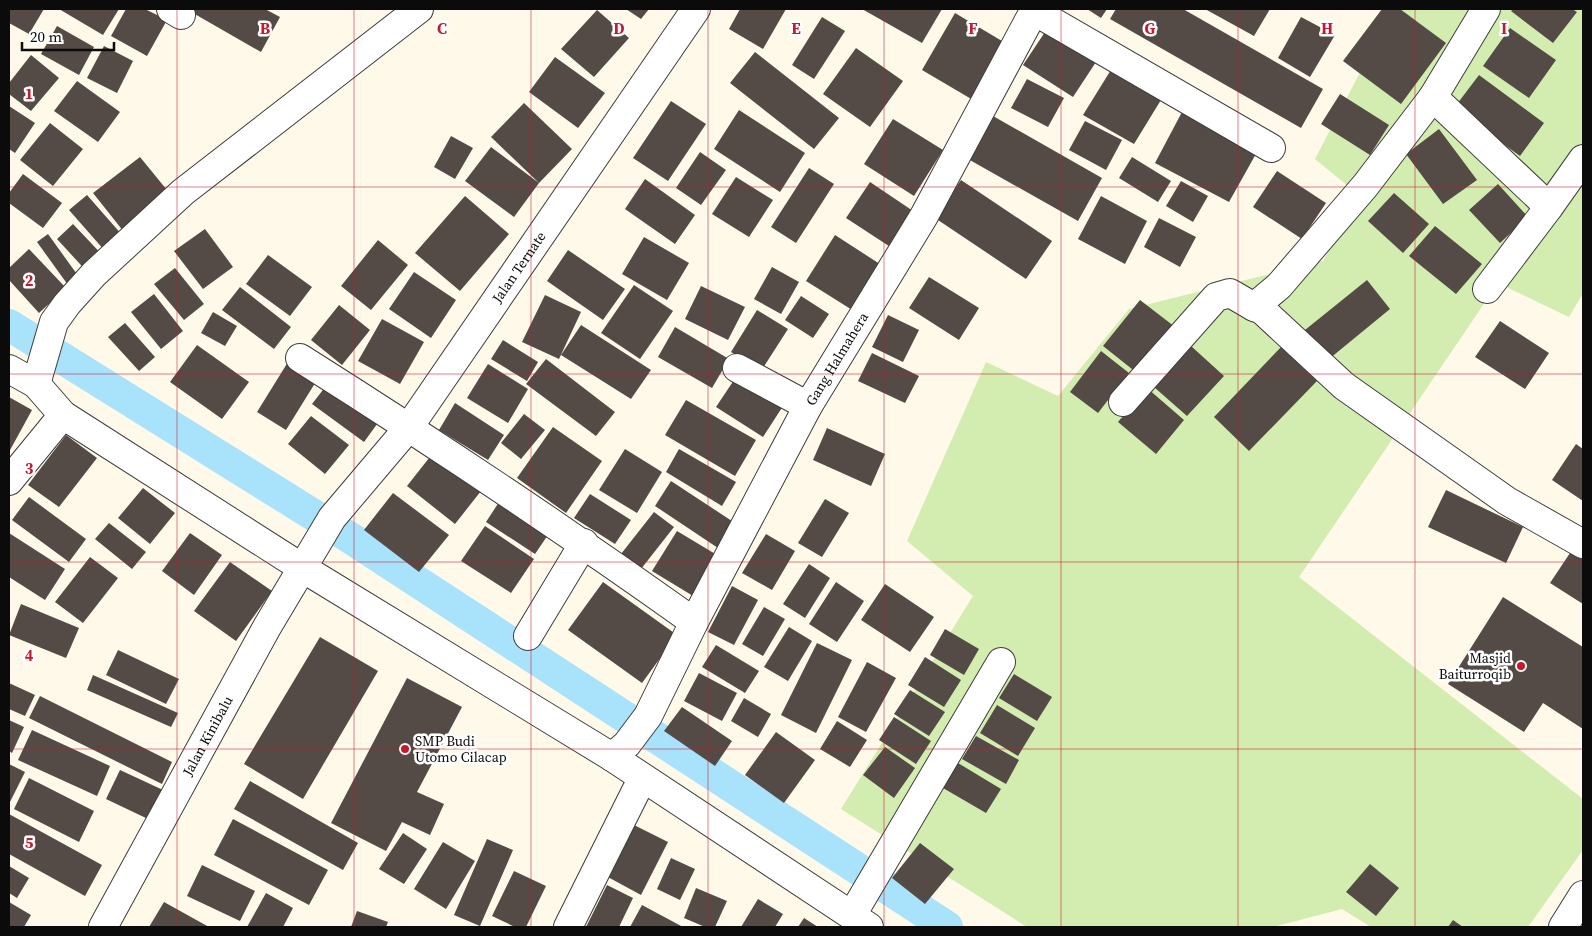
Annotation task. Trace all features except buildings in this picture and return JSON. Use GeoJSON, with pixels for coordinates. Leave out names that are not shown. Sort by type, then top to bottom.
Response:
{"type":"FeatureCollection","features":[{"type":"Feature","properties":{"kind":"street"},"geometry":{"type":"LineString","coordinates":[[419,9],[183,192],[94,274],[67,304],[54,322],[39,374],[63,415],[310,558],[619,750],[642,779],[860,914],[877,871],[1001,662]]}},
{"type":"Feature","properties":{"kind":"street","name":"Jalan Ternate"},"geometry":{"type":"LineString","coordinates":[[332,518],[409,427],[696,9]]}},
{"type":"Feature","properties":{"kind":"street"},"geometry":{"type":"LineString","coordinates":[[1254,307],[1279,286],[1308,254],[1330,224],[1365,186],[1433,97],[1486,9]]}},
{"type":"Feature","properties":{"kind":"street"},"geometry":{"type":"LineString","coordinates":[[1034,10],[1272,148]]}},
{"type":"Feature","properties":{"kind":"street","name":"Gang Halmahera"},"geometry":{"type":"LineString","coordinates":[[619,750],[648,716],[694,622],[808,406],[924,216],[1034,10]]}},
{"type":"Feature","properties":{"kind":"street"},"geometry":{"type":"LineString","coordinates":[[1433,97],[1549,206]]}},
{"type":"Feature","properties":{"kind":"street"},"geometry":{"type":"LineString","coordinates":[[1487,289],[1583,159]]}},
{"type":"Feature","properties":{"kind":"street"},"geometry":{"type":"LineString","coordinates":[[1123,402],[1216,297],[1230,293],[1262,310],[1344,386],[1507,501],[1583,544]]}},
{"type":"Feature","properties":{"kind":"street"},"geometry":{"type":"LineString","coordinates":[[300,358],[409,427],[584,543],[694,622]]}},
{"type":"Feature","properties":{"kind":"street"},"geometry":{"type":"LineString","coordinates":[[737,368],[808,406]]}},
{"type":"Feature","properties":{"kind":"street"},"geometry":{"type":"LineString","coordinates":[[9,369],[39,374]]}},
{"type":"Feature","properties":{"kind":"street"},"geometry":{"type":"LineString","coordinates":[[9,481],[63,415]]}},
{"type":"Feature","properties":{"kind":"street","name":"Jalan Kinibalu"},"geometry":{"type":"LineString","coordinates":[[103,927],[262,636],[332,518]]}},
{"type":"Feature","properties":{"kind":"street"},"geometry":{"type":"LineString","coordinates":[[528,636],[584,543]]}},
{"type":"Feature","properties":{"kind":"street"},"geometry":{"type":"LineString","coordinates":[[568,927],[642,779]]}},
{"type":"Feature","properties":{"kind":"street"},"geometry":{"type":"LineString","coordinates":[[1563,927],[1583,895]]}},
{"type":"Feature","properties":{"kind":"green space"},"geometry":{"type":"Polygon","coordinates":[[[1393,9],[1583,9],[1583,293],[1569,317],[1498,283],[1299,577],[1583,799],[1583,850],[1528,927],[1371,927],[1342,909],[1273,927],[1027,927],[841,809],[973,596],[907,541],[986,362],[1058,396],[1129,309],[1323,261],[1360,196],[1315,159],[1393,9]]]}},
{"type":"Feature","properties":{"kind":"waterway"},"geometry":{"type":"LineString","coordinates":[[9,325],[352,539],[947,927]]}},
{"type":"Feature","properties":{"kind":"place","name":"Masjid Baiturroqib"},"geometry":{"type":"Point","coordinates":[1521,666]}},
{"type":"Feature","properties":{"kind":"place","name":"SMP Budi Utomo Cilacap"},"geometry":{"type":"Point","coordinates":[405,749]}}]}
